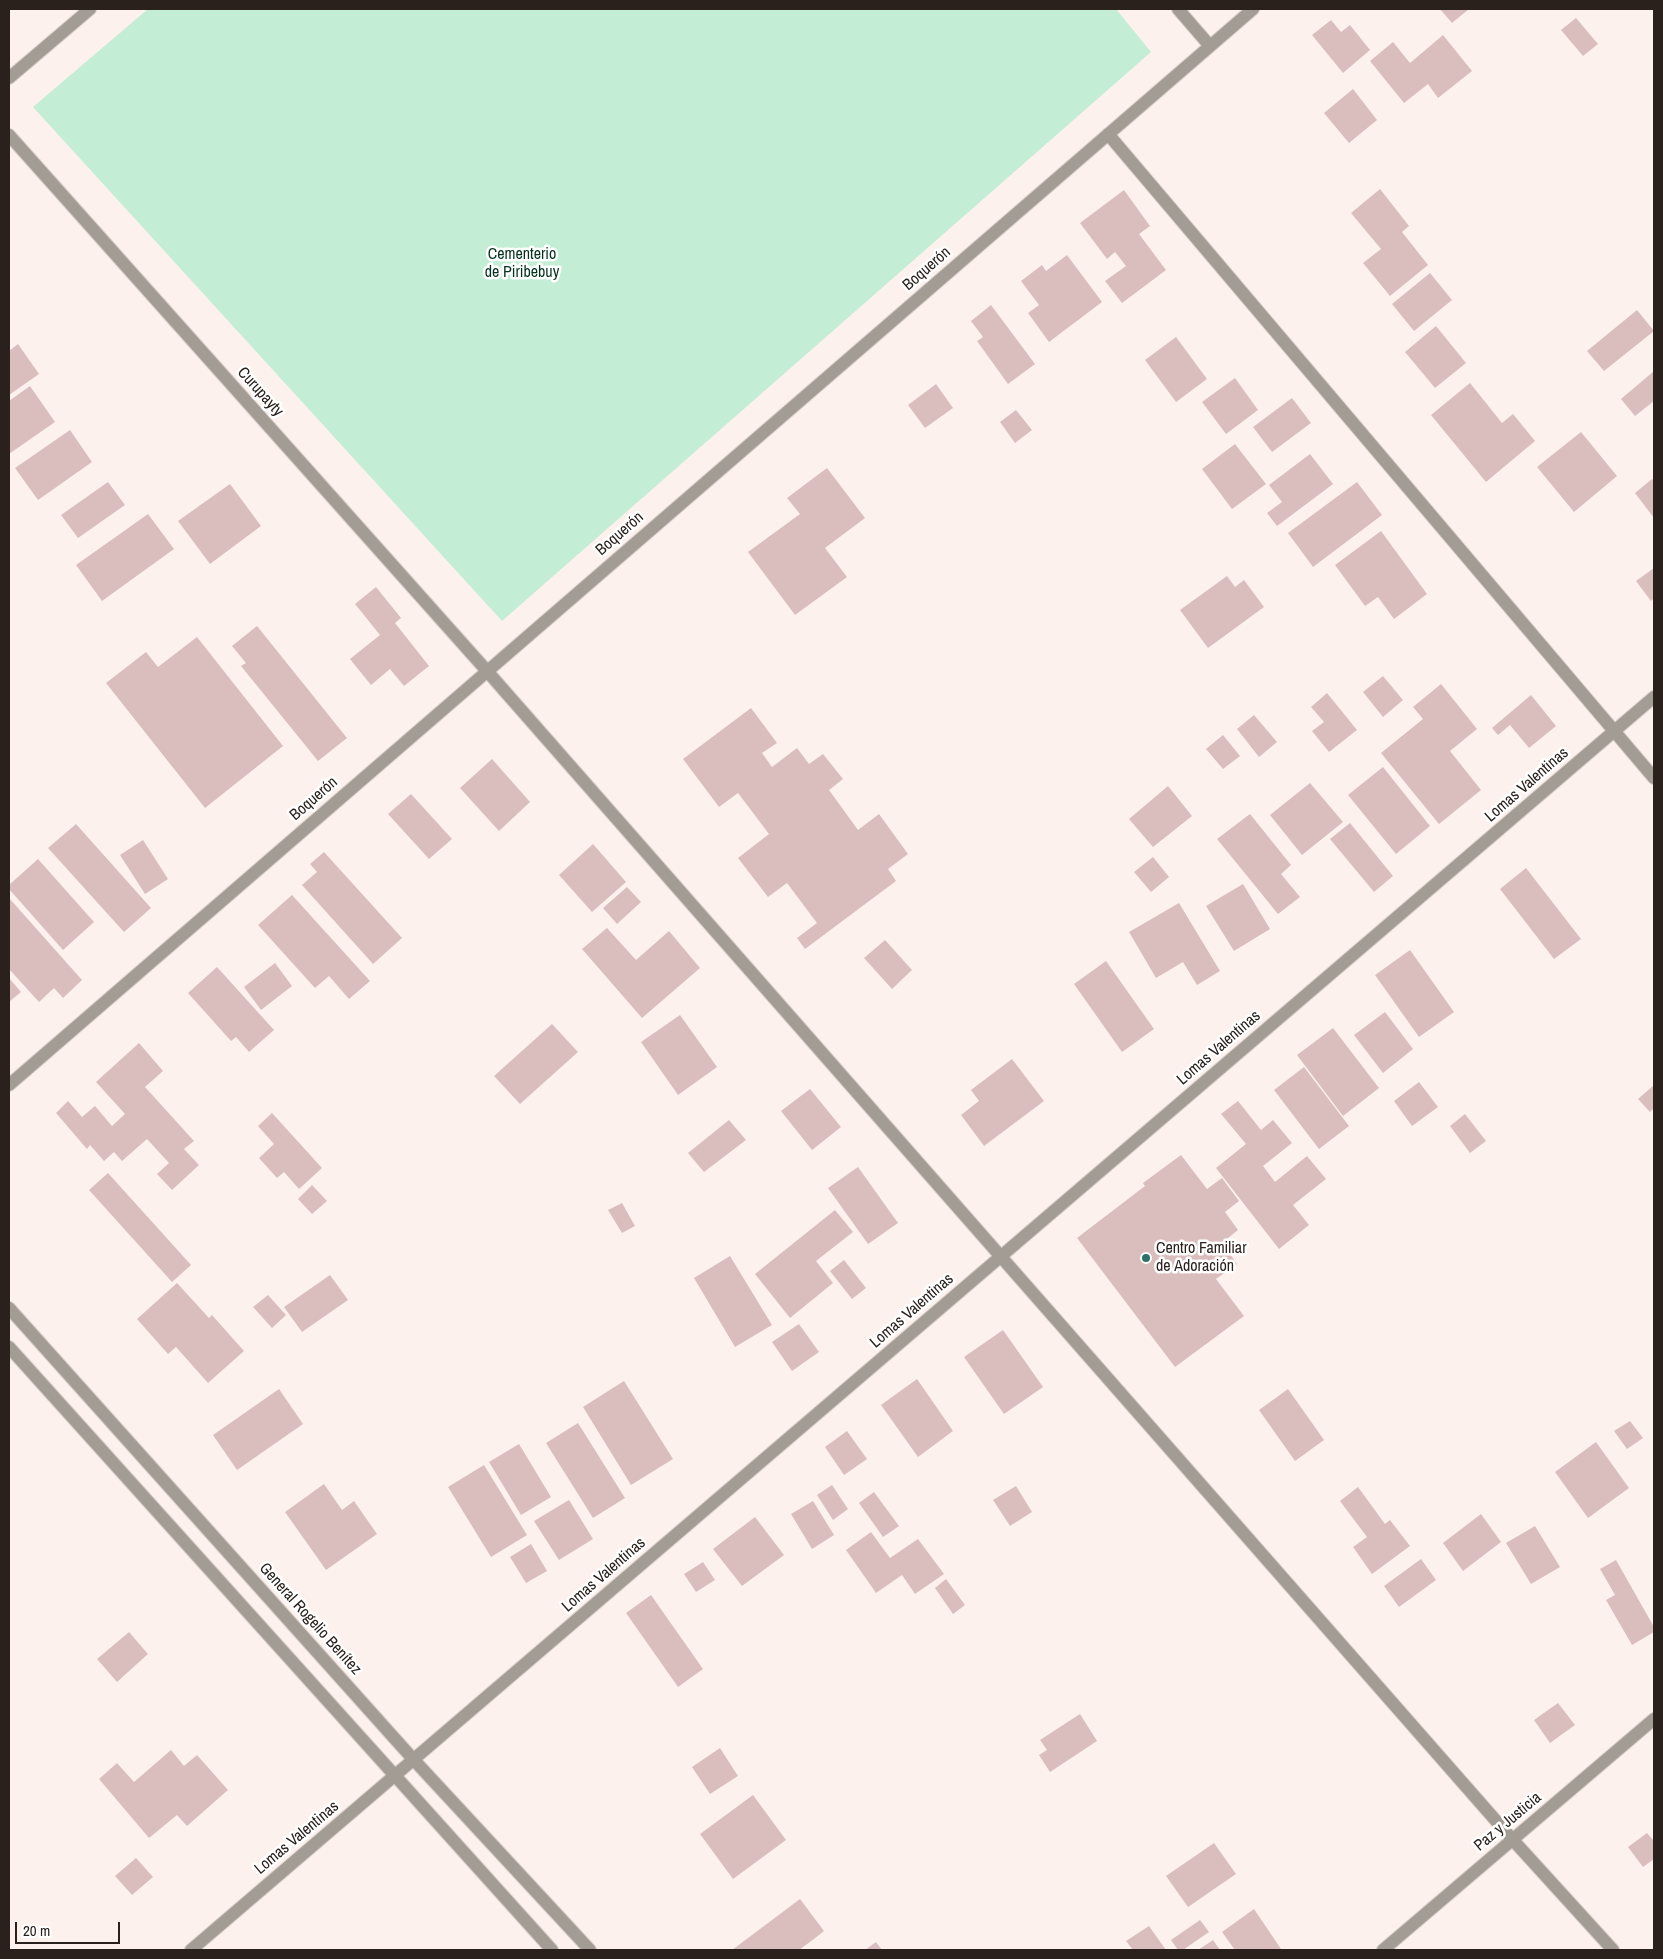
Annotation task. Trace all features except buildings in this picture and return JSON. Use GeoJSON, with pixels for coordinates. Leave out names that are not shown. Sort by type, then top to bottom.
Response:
{"type":"FeatureCollection","features":[{"type":"Feature","properties":{"kind":"street"},"geometry":{"type":"LineString","coordinates":[[9,78],[90,9]]}},
{"type":"Feature","properties":{"kind":"street"},"geometry":{"type":"LineString","coordinates":[[1178,9],[1210,46]]}},
{"type":"Feature","properties":{"kind":"street","name":"Boquerón"},"geometry":{"type":"LineString","coordinates":[[9,1085],[1253,9]]}},
{"type":"Feature","properties":{"kind":"street"},"geometry":{"type":"LineString","coordinates":[[1108,134],[1654,778]]}},
{"type":"Feature","properties":{"kind":"street","name":"Curupayty"},"geometry":{"type":"LineString","coordinates":[[9,135],[487,671],[1512,1839],[1613,1950]]}},
{"type":"Feature","properties":{"kind":"street","name":"Lomas Valentinas"},"geometry":{"type":"LineString","coordinates":[[191,1950],[1654,697]]}},
{"type":"Feature","properties":{"kind":"street","name":"General Rogelio Benítez"},"geometry":{"type":"LineString","coordinates":[[9,1308],[414,1759],[590,1950]]}},
{"type":"Feature","properties":{"kind":"street"},"geometry":{"type":"LineString","coordinates":[[9,1347],[552,1950]]}},
{"type":"Feature","properties":{"kind":"street","name":"Paz y Justicia"},"geometry":{"type":"LineString","coordinates":[[1383,1950],[1654,1719]]}},
{"type":"Feature","properties":{"kind":"green space","name":"Cementerio de Piribebuy"},"geometry":{"type":"Polygon","coordinates":[[[148,9],[1116,9],[1151,52],[502,621],[33,107],[148,9]]]}},
{"type":"Feature","properties":{"kind":"place","name":"Centro Familiar de Adoración"},"geometry":{"type":"Point","coordinates":[1146,1258]}}]}
